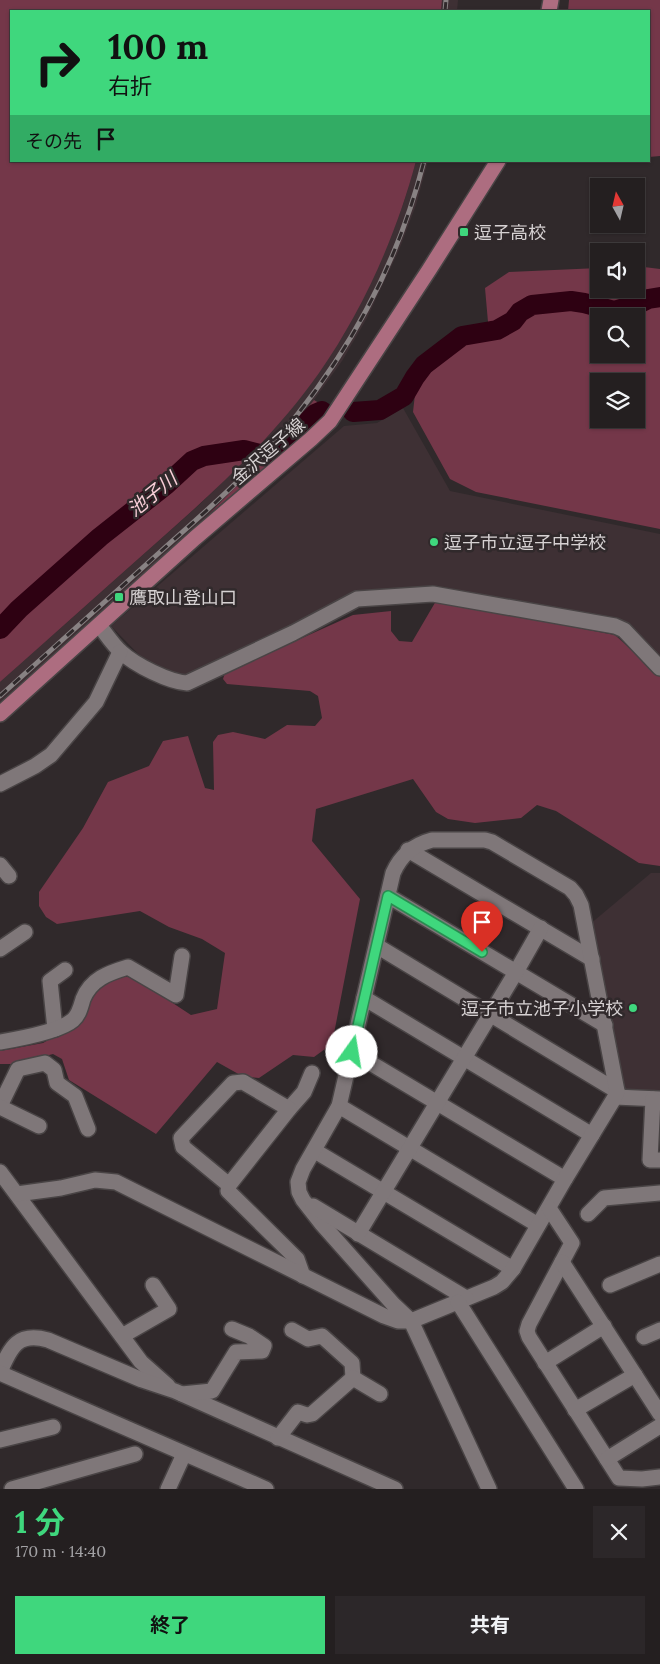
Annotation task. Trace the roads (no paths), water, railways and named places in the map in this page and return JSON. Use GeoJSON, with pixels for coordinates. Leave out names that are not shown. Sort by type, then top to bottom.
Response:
{"type":"FeatureCollection","features":[{"type":"Feature","properties":{"kind":"main road","name":"金沢逗子線"},"geometry":{"type":"LineString","coordinates":[[0,714],[195,538],[311,439],[330,420],[497,162]]}},
{"type":"Feature","properties":{"kind":"street"},"geometry":{"type":"LineString","coordinates":[[99,625],[120,652],[137,664],[178,683],[187,683],[293,633],[357,599],[433,594],[615,626],[624,630],[660,668]]}},
{"type":"Feature","properties":{"kind":"street"},"geometry":{"type":"LineString","coordinates":[[0,784],[35,766],[51,755],[96,702],[120,652]]}},
{"type":"Feature","properties":{"kind":"street"},"geometry":{"type":"LineString","coordinates":[[17,1194],[61,1188],[95,1180],[116,1182],[384,1316],[398,1320],[411,1321],[502,1282],[513,1269],[616,1094],[605,1026],[581,905],[570,888],[492,842],[485,840],[432,840],[408,850],[393,873],[339,1106],[303,1169],[298,1182],[303,1200],[392,1304],[411,1321],[490,1489]]}},
{"type":"Feature","properties":{"kind":"street"},"geometry":{"type":"LineString","coordinates":[[408,850],[592,959]]}},
{"type":"Feature","properties":{"kind":"street"},"geometry":{"type":"LineString","coordinates":[[388,896],[605,1026]]}},
{"type":"Feature","properties":{"kind":"street"},"geometry":{"type":"LineString","coordinates":[[358,1234],[541,928]]}},
{"type":"Feature","properties":{"kind":"street"},"geometry":{"type":"LineString","coordinates":[[0,950],[25,932]]}},
{"type":"Feature","properties":{"kind":"street"},"geometry":{"type":"LineString","coordinates":[[376,946],[616,1094],[657,1099],[650,1160],[660,1160]]}},
{"type":"Feature","properties":{"kind":"street"},"geometry":{"type":"LineString","coordinates":[[0,1042],[29,1037],[55,1029],[73,1020],[80,1009],[86,991],[95,981],[109,972],[128,968],[176,995],[182,956]]}},
{"type":"Feature","properties":{"kind":"street"},"geometry":{"type":"LineString","coordinates":[[55,1029],[50,981],[65,970]]}},
{"type":"Feature","properties":{"kind":"street"},"geometry":{"type":"LineString","coordinates":[[364,998],[592,1135]]}},
{"type":"Feature","properties":{"kind":"street"},"geometry":{"type":"LineString","coordinates":[[352,1052],[565,1178]]}},
{"type":"Feature","properties":{"kind":"street"},"geometry":{"type":"LineString","coordinates":[[39,1126],[0,1106],[18,1069],[45,1062],[54,1070],[57,1084],[75,1096],[88,1129]]}},
{"type":"Feature","properties":{"kind":"street"},"geometry":{"type":"LineString","coordinates":[[303,1276],[297,1259],[228,1191],[229,1185],[304,1092],[312,1073]]}},
{"type":"Feature","properties":{"kind":"street"},"geometry":{"type":"LineString","coordinates":[[229,1185],[183,1146],[181,1138],[233,1083],[243,1082],[289,1109]]}},
{"type":"Feature","properties":{"kind":"street"},"geometry":{"type":"LineString","coordinates":[[339,1106],[538,1225]]}},
{"type":"Feature","properties":{"kind":"street"},"geometry":{"type":"LineString","coordinates":[[315,1151],[513,1269]]}},
{"type":"Feature","properties":{"kind":"street"},"geometry":{"type":"LineString","coordinates":[[0,1172],[141,1362],[178,1393],[212,1391],[236,1352],[262,1352],[264,1346],[249,1336],[232,1329]]}},
{"type":"Feature","properties":{"kind":"street"},"geometry":{"type":"LineString","coordinates":[[588,1214],[604,1198],[660,1193]]}},
{"type":"Feature","properties":{"kind":"street"},"geometry":{"type":"LineString","coordinates":[[303,1200],[462,1300],[576,1489]]}},
{"type":"Feature","properties":{"kind":"street"},"geometry":{"type":"LineString","coordinates":[[549,1208],[572,1243],[527,1331],[529,1338],[619,1478],[642,1479],[660,1477]]}},
{"type":"Feature","properties":{"kind":"street"},"geometry":{"type":"LineString","coordinates":[[562,1262],[660,1414]]}},
{"type":"Feature","properties":{"kind":"street"},"geometry":{"type":"LineString","coordinates":[[610,1285],[660,1264]]}},
{"type":"Feature","properties":{"kind":"street"},"geometry":{"type":"LineString","coordinates":[[122,1336],[169,1309],[153,1285]]}},
{"type":"Feature","properties":{"kind":"street"},"geometry":{"type":"LineString","coordinates":[[545,1363],[604,1326]]}},
{"type":"Feature","properties":{"kind":"street"},"geometry":{"type":"LineString","coordinates":[[292,1330],[308,1339],[322,1336],[352,1363],[353,1378]]}},
{"type":"Feature","properties":{"kind":"street"},"geometry":{"type":"LineString","coordinates":[[644,1337],[660,1330]]}},
{"type":"Feature","properties":{"kind":"street"},"geometry":{"type":"LineString","coordinates":[[256,1487],[0,1373],[8,1354],[14,1345],[24,1338],[36,1337],[48,1340],[142,1380],[178,1393],[390,1488]]}},
{"type":"Feature","properties":{"kind":"street"},"geometry":{"type":"LineString","coordinates":[[576,1410],[635,1374]]}},
{"type":"Feature","properties":{"kind":"street"},"geometry":{"type":"LineString","coordinates":[[278,1438],[298,1412],[307,1415],[312,1414],[353,1378]]}},
{"type":"Feature","properties":{"kind":"street"},"geometry":{"type":"LineString","coordinates":[[353,1378],[380,1394]]}},
{"type":"Feature","properties":{"kind":"street"},"geometry":{"type":"LineString","coordinates":[[607,1460],[660,1426]]}},
{"type":"Feature","properties":{"kind":"street"},"geometry":{"type":"LineString","coordinates":[[0,1440],[53,1427]]}},
{"type":"Feature","properties":{"kind":"street"},"geometry":{"type":"LineString","coordinates":[[12,1489],[135,1454]]}},
{"type":"Feature","properties":{"kind":"street"},"geometry":{"type":"LineString","coordinates":[[168,1489],[184,1454]]}},
{"type":"Feature","properties":{"kind":"waterway","name":"池子川"},"geometry":{"type":"LineString","coordinates":[[353,412],[380,410],[404,396],[424,365],[462,336],[497,330],[513,321],[520,312],[532,305],[571,301],[614,311],[648,299],[660,297]]}},
{"type":"Feature","properties":{"kind":"waterway","name":"池子川"},"geometry":{"type":"LineString","coordinates":[[0,629],[19,609],[100,537],[166,485],[192,461],[204,456],[244,450],[272,457],[315,414],[322,411]]}},
{"type":"Feature","properties":{"kind":"railway"},"geometry":{"type":"LineString","coordinates":[[445,10],[446,0]]}},
{"type":"Feature","properties":{"kind":"railway"},"geometry":{"type":"LineString","coordinates":[[0,696],[228,491],[249,470],[308,401],[357,327],[378,288],[396,247],[424,162]]}},
{"type":"Feature","properties":{"kind":"place","name":"逗子高校"},"geometry":{"type":"Point","coordinates":[464,232]}},
{"type":"Feature","properties":{"kind":"place","name":"逗子市立逗子中学校"},"geometry":{"type":"Point","coordinates":[434,542]}},
{"type":"Feature","properties":{"kind":"place","name":"鷹取山登山口"},"geometry":{"type":"Point","coordinates":[119,597]}},
{"type":"Feature","properties":{"kind":"place","name":"逗子市立池子小学校"},"geometry":{"type":"Point","coordinates":[633,1008]}}]}
